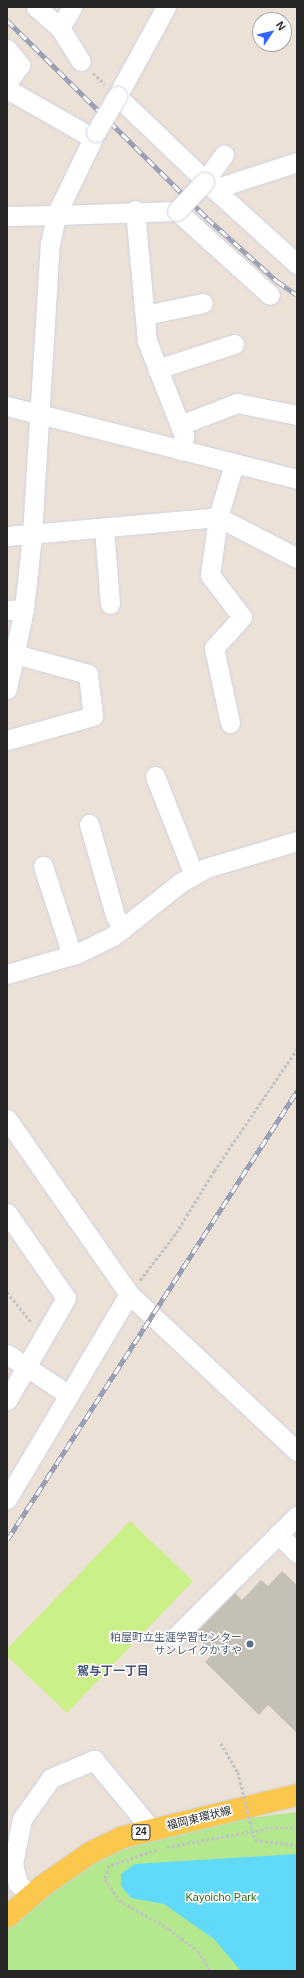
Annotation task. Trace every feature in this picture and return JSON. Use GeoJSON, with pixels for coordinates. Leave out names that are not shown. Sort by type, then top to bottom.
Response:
{"type":"FeatureCollection","features":[{"type":"Feature","properties":{"kind":"main road","name":"福岡東環状線"},"geometry":{"type":"LineString","coordinates":[[7,1917],[19,1891],[90,1852],[123,1837],[297,1795]]}},
{"type":"Feature","properties":{"kind":"street"},"geometry":{"type":"LineString","coordinates":[[36,7],[60,28],[81,61]]}},
{"type":"Feature","properties":{"kind":"street"},"geometry":{"type":"LineString","coordinates":[[60,28],[72,7]]}},
{"type":"Feature","properties":{"kind":"street"},"geometry":{"type":"LineString","coordinates":[[7,688],[16,654],[16,609],[32,535],[50,244],[56,215],[95,135],[166,7]]}},
{"type":"Feature","properties":{"kind":"street"},"geometry":{"type":"LineString","coordinates":[[7,49],[20,65],[7,83]]}},
{"type":"Feature","properties":{"kind":"street"},"geometry":{"type":"LineString","coordinates":[[7,89],[95,135]]}},
{"type":"Feature","properties":{"kind":"street"},"geometry":{"type":"LineString","coordinates":[[117,96],[135,111],[209,185],[297,264]]}},
{"type":"Feature","properties":{"kind":"street"},"geometry":{"type":"LineString","coordinates":[[209,185],[224,154]]}},
{"type":"Feature","properties":{"kind":"street"},"geometry":{"type":"LineString","coordinates":[[7,216],[56,215],[135,210],[177,211],[209,185],[297,162]]}},
{"type":"Feature","properties":{"kind":"street"},"geometry":{"type":"LineString","coordinates":[[135,210],[147,341],[184,436],[181,451]]}},
{"type":"Feature","properties":{"kind":"street"},"geometry":{"type":"LineString","coordinates":[[177,211],[270,295]]}},
{"type":"Feature","properties":{"kind":"street"},"geometry":{"type":"LineString","coordinates":[[145,316],[203,303]]}},
{"type":"Feature","properties":{"kind":"street"},"geometry":{"type":"LineString","coordinates":[[157,369],[234,344]]}},
{"type":"Feature","properties":{"kind":"street"},"geometry":{"type":"LineString","coordinates":[[180,425],[237,403],[297,415]]}},
{"type":"Feature","properties":{"kind":"street"},"geometry":{"type":"LineString","coordinates":[[7,406],[297,479]]}},
{"type":"Feature","properties":{"kind":"street"},"geometry":{"type":"LineString","coordinates":[[230,723],[214,648],[242,617],[210,575],[218,517],[234,464]]}},
{"type":"Feature","properties":{"kind":"street"},"geometry":{"type":"LineString","coordinates":[[7,536],[32,535],[218,517],[297,558]]}},
{"type":"Feature","properties":{"kind":"street"},"geometry":{"type":"LineString","coordinates":[[104,528],[110,604]]}},
{"type":"Feature","properties":{"kind":"street"},"geometry":{"type":"LineString","coordinates":[[7,740],[93,716],[88,674],[16,654]]}},
{"type":"Feature","properties":{"kind":"street"},"geometry":{"type":"LineString","coordinates":[[155,776],[194,875]]}},
{"type":"Feature","properties":{"kind":"street"},"geometry":{"type":"LineString","coordinates":[[89,824],[115,915],[122,928]]}},
{"type":"Feature","properties":{"kind":"street"},"geometry":{"type":"LineString","coordinates":[[7,974],[72,955],[113,936],[194,875],[232,859],[297,841]]}},
{"type":"Feature","properties":{"kind":"street"},"geometry":{"type":"LineString","coordinates":[[43,866],[72,955]]}},
{"type":"Feature","properties":{"kind":"street"},"geometry":{"type":"LineString","coordinates":[[7,1119],[129,1294],[297,1451]]}},
{"type":"Feature","properties":{"kind":"street"},"geometry":{"type":"LineString","coordinates":[[7,1213],[66,1298],[7,1400]]}},
{"type":"Feature","properties":{"kind":"street"},"geometry":{"type":"LineString","coordinates":[[7,1499],[129,1294]]}},
{"type":"Feature","properties":{"kind":"street"},"geometry":{"type":"LineString","coordinates":[[7,1354],[25,1368],[69,1395]]}},
{"type":"Feature","properties":{"kind":"street"},"geometry":{"type":"LineString","coordinates":[[175,1637],[297,1516]]}},
{"type":"Feature","properties":{"kind":"street"},"geometry":{"type":"LineString","coordinates":[[278,1534],[297,1553]]}},
{"type":"Feature","properties":{"kind":"street"},"geometry":{"type":"LineString","coordinates":[[19,1891],[13,1864],[22,1819],[51,1778],[94,1760],[152,1830]]}},
{"type":"Feature","properties":{"kind":"path"},"geometry":{"type":"LineString","coordinates":[[81,61],[117,96]]}},
{"type":"Feature","properties":{"kind":"path"},"geometry":{"type":"LineString","coordinates":[[129,1294],[176,1233],[214,1171],[297,1049]]}},
{"type":"Feature","properties":{"kind":"path"},"geometry":{"type":"LineString","coordinates":[[7,1292],[27,1319],[46,1333]]}},
{"type":"Feature","properties":{"kind":"path"},"geometry":{"type":"LineString","coordinates":[[221,1743],[238,1772],[255,1840],[297,1845]]}},
{"type":"Feature","properties":{"kind":"path"},"geometry":{"type":"LineString","coordinates":[[211,1971],[198,1951],[169,1929],[119,1900],[105,1879],[109,1866],[164,1848],[270,1828],[297,1828]]}},
{"type":"Feature","properties":{"kind":"green space"},"geometry":{"type":"Polygon","coordinates":[[[130,1521],[193,1581],[67,1713],[7,1656],[7,1649],[130,1521]]]}},
{"type":"Feature","properties":{"kind":"green space","name":"Kayoicho Park"},"geometry":{"type":"Polygon","coordinates":[[[297,1812],[297,1971],[7,1971],[7,1926],[46,1893],[121,1847],[188,1826],[297,1812]]]}},
{"type":"Feature","properties":{"kind":"water"},"geometry":{"type":"Polygon","coordinates":[[[297,1854],[297,1971],[241,1971],[214,1939],[164,1904],[131,1898],[121,1886],[121,1874],[135,1864],[297,1854]]]}},
{"type":"Feature","properties":{"kind":"building","name":"粕屋町立生涯学習センター サンレイクかすや"},"geometry":{"type":"Polygon","coordinates":[[[282,1571],[297,1585],[297,1733],[268,1705],[259,1715],[205,1662],[213,1653],[194,1635],[235,1593],[242,1600],[261,1580],[268,1586],[282,1571]]]}},
{"type":"Feature","properties":{"kind":"railway"},"geometry":{"type":"LineString","coordinates":[[7,20],[207,218],[277,281],[297,295]]}},
{"type":"Feature","properties":{"kind":"railway"},"geometry":{"type":"LineString","coordinates":[[7,1540],[297,1091]]}},
{"type":"Feature","properties":{"kind":"place","name":"粕屋町立生涯学習センター サンレイクかすや"},"geometry":{"type":"Point","coordinates":[250,1644]}},
{"type":"Feature","properties":{"kind":"district","name":"駕与丁一丁目"},"geometry":{"type":"Point","coordinates":[113,1672]}}]}
